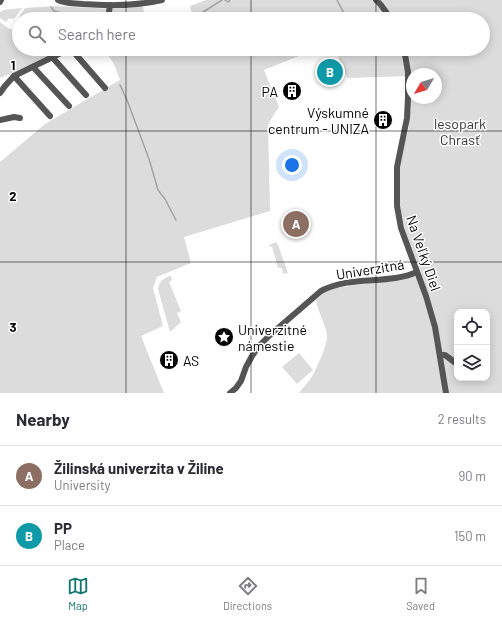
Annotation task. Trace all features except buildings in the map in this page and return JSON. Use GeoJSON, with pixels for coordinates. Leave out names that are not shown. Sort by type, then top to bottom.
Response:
{"type":"FeatureCollection","features":[{"type":"Feature","properties":{"kind":"street"},"geometry":{"type":"LineString","coordinates":[[58,0],[68,3],[110,5],[136,4],[162,0]]}},
{"type":"Feature","properties":{"kind":"street"},"geometry":{"type":"LineString","coordinates":[[376,0],[386,12]]}},
{"type":"Feature","properties":{"kind":"street"},"geometry":{"type":"LineString","coordinates":[[109,12],[110,5]]}},
{"type":"Feature","properties":{"kind":"street"},"geometry":{"type":"LineString","coordinates":[[0,93],[14,76],[56,56]]}},
{"type":"Feature","properties":{"kind":"street"},"geometry":{"type":"LineString","coordinates":[[76,56],[105,88]]}},
{"type":"Feature","properties":{"kind":"street","name":"Na Veľký Diel"},"geometry":{"type":"LineString","coordinates":[[405,56],[408,72],[408,97],[407,118],[397,167],[396,199],[398,217],[426,296],[435,327],[446,393]]}},
{"type":"Feature","properties":{"kind":"street"},"geometry":{"type":"LineString","coordinates":[[52,58],[86,95]]}},
{"type":"Feature","properties":{"kind":"street"},"geometry":{"type":"LineString","coordinates":[[33,67],[68,106]]}},
{"type":"Feature","properties":{"kind":"street"},"geometry":{"type":"LineString","coordinates":[[14,76],[50,116]]}},
{"type":"Feature","properties":{"kind":"street"},"geometry":{"type":"LineString","coordinates":[[0,120],[20,118]]}},
{"type":"Feature","properties":{"kind":"street","name":"Univerzitná"},"geometry":{"type":"LineString","coordinates":[[230,393],[240,382],[246,367],[259,346],[322,291],[342,284],[402,277],[417,272]]}},
{"type":"Feature","properties":{"kind":"street"},"geometry":{"type":"LineString","coordinates":[[440,355],[446,355],[454,362]]}},
{"type":"Feature","properties":{"kind":"green space","name":"lesopark Chrasť"},"geometry":{"type":"Polygon","coordinates":[[[206,0],[502,0],[502,393],[299,393],[311,378],[321,357],[327,339],[326,331],[316,300],[328,289],[421,276],[405,229],[399,202],[400,163],[409,126],[409,104],[442,104],[442,68],[406,68],[406,76],[347,78],[338,56],[490,56],[490,12],[192,12],[190,6],[206,0]]]}},
{"type":"Feature","properties":{"kind":"green space"},"geometry":{"type":"Polygon","coordinates":[[[55,6],[115,9],[143,7],[144,12],[22,12],[25,8],[55,6]]]}},
{"type":"Feature","properties":{"kind":"green space"},"geometry":{"type":"Polygon","coordinates":[[[22,8],[19,12],[12,12],[12,18],[9,18],[6,22],[0,18],[0,12],[4,10],[22,8]]]}},
{"type":"Feature","properties":{"kind":"green space"},"geometry":{"type":"Polygon","coordinates":[[[0,22],[12,30],[12,56],[55,56],[0,78],[0,22]]]}},
{"type":"Feature","properties":{"kind":"green space"},"geometry":{"type":"Polygon","coordinates":[[[109,56],[299,56],[264,70],[279,107],[268,125],[270,211],[184,237],[191,263],[157,277],[153,288],[163,326],[141,336],[164,393],[0,393],[0,162],[45,124],[120,80],[114,64],[109,56]]]}},
{"type":"Feature","properties":{"kind":"green space"},"geometry":{"type":"Polygon","coordinates":[[[276,242],[288,273],[283,274],[282,268],[278,268],[272,246],[269,247],[269,245],[276,242]]]}},
{"type":"Feature","properties":{"kind":"green space"},"geometry":{"type":"Polygon","coordinates":[[[171,276],[172,280],[169,282],[181,311],[177,313],[181,322],[170,332],[158,289],[159,284],[171,276]]]}},
{"type":"Feature","properties":{"kind":"green space"},"geometry":{"type":"Polygon","coordinates":[[[299,353],[313,370],[297,384],[282,367],[299,353]]]}},
{"type":"Feature","properties":{"kind":"waterway"},"geometry":{"type":"LineString","coordinates":[[203,12],[222,0]]}},
{"type":"Feature","properties":{"kind":"waterway"},"geometry":{"type":"LineString","coordinates":[[225,0],[228,2],[230,0]]}},
{"type":"Feature","properties":{"kind":"waterway"},"geometry":{"type":"LineString","coordinates":[[337,0],[343,12]]}},
{"type":"Feature","properties":{"kind":"waterway"},"geometry":{"type":"LineString","coordinates":[[51,7],[54,11],[58,12]]}},
{"type":"Feature","properties":{"kind":"waterway"},"geometry":{"type":"LineString","coordinates":[[120,85],[149,159],[158,190],[165,199],[176,220]]}},
{"type":"Feature","properties":{"kind":"place","name":"PP"},"geometry":{"type":"Point","coordinates":[330,72]}},
{"type":"Feature","properties":{"kind":"place","name":"PA"},"geometry":{"type":"Point","coordinates":[292,91]}},
{"type":"Feature","properties":{"kind":"place","name":"Výskumné centrum - UNIZA"},"geometry":{"type":"Point","coordinates":[383,120]}},
{"type":"Feature","properties":{"kind":"place","name":"Žilinská univerzita v Žiline"},"geometry":{"type":"Point","coordinates":[296,224]}},
{"type":"Feature","properties":{"kind":"place","name":"Univerzitné námestie"},"geometry":{"type":"Point","coordinates":[224,337]}},
{"type":"Feature","properties":{"kind":"place","name":"AS"},"geometry":{"type":"Point","coordinates":[169,360]}}]}
